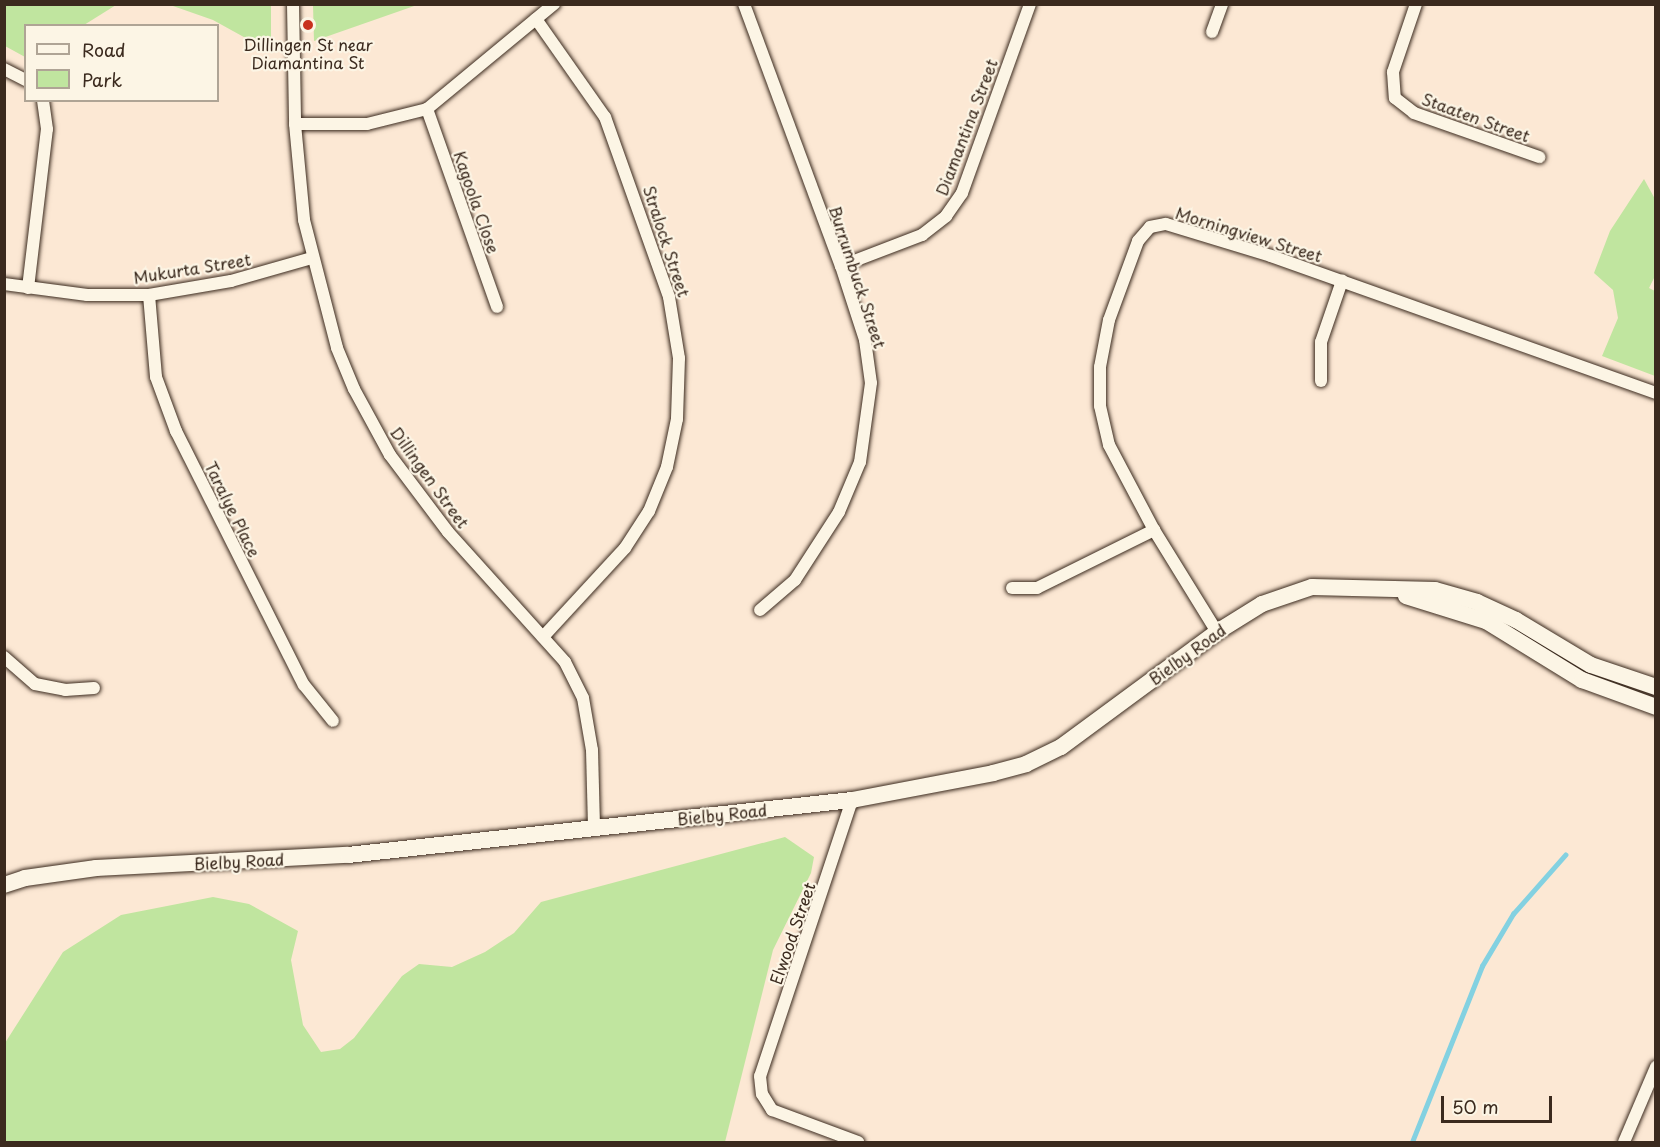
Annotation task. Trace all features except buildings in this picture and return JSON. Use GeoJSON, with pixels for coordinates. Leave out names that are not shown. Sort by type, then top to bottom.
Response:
{"type":"FeatureCollection","features":[{"type":"Feature","properties":{"kind":"street","name":"Dillingen Street"},"geometry":{"type":"LineString","coordinates":[[292,4],[295,124],[301,200],[312,258],[337,348],[354,389],[390,455],[448,532],[565,662],[583,698],[592,750],[594,828]]}},
{"type":"Feature","properties":{"kind":"street"},"geometry":{"type":"LineString","coordinates":[[295,124],[368,124],[427,109],[554,4]]}},
{"type":"Feature","properties":{"kind":"street","name":"Burrumbuck Street"},"geometry":{"type":"LineString","coordinates":[[744,4],[841,266],[865,340],[871,383],[860,462],[839,512],[795,580],[760,610]]}},
{"type":"Feature","properties":{"kind":"street","name":"Diamantina Street"},"geometry":{"type":"LineString","coordinates":[[841,266],[922,235],[946,216],[962,193],[1030,4]]}},
{"type":"Feature","properties":{"kind":"street"},"geometry":{"type":"LineString","coordinates":[[1212,32],[1222,4]]}},
{"type":"Feature","properties":{"kind":"street","name":"Staaten Street"},"geometry":{"type":"LineString","coordinates":[[1416,4],[1393,72],[1395,98],[1414,113],[1539,158]]}},
{"type":"Feature","properties":{"kind":"street","name":"Stralock Street"},"geometry":{"type":"LineString","coordinates":[[536,18],[605,117],[669,297],[679,358],[677,419],[667,467],[649,511],[625,548],[543,637]]}},
{"type":"Feature","properties":{"kind":"street"},"geometry":{"type":"LineString","coordinates":[[4,69],[24,79]]}},
{"type":"Feature","properties":{"kind":"street"},"geometry":{"type":"LineString","coordinates":[[28,288],[47,129],[43,102]]}},
{"type":"Feature","properties":{"kind":"street","name":"Kagoola Close"},"geometry":{"type":"LineString","coordinates":[[427,109],[496,307]]}},
{"type":"Feature","properties":{"kind":"street","name":"Morningview Street"},"geometry":{"type":"LineString","coordinates":[[1217,632],[1154,530],[1109,445],[1100,406],[1100,367],[1109,320],[1137,241],[1150,227],[1166,224],[1342,281],[1656,393]]}},
{"type":"Feature","properties":{"kind":"street","name":"Mukurta Street"},"geometry":{"type":"LineString","coordinates":[[4,284],[87,295],[149,295],[231,281],[312,258]]}},
{"type":"Feature","properties":{"kind":"street"},"geometry":{"type":"LineString","coordinates":[[1321,381],[1321,342],[1342,281]]}},
{"type":"Feature","properties":{"kind":"street","name":"Taralye Place"},"geometry":{"type":"LineString","coordinates":[[149,295],[156,377],[176,431],[304,685],[333,721]]}},
{"type":"Feature","properties":{"kind":"street"},"geometry":{"type":"LineString","coordinates":[[1012,588],[1037,588],[1154,530]]}},
{"type":"Feature","properties":{"kind":"street","name":"Bielby Road"},"geometry":{"type":"LineString","coordinates":[[4,885],[25,878],[96,868],[348,855],[852,800],[1026,764],[1061,747],[1217,632],[1262,604],[1312,587],[1435,590],[1477,602],[1516,620],[1592,665],[1656,687]]}},
{"type":"Feature","properties":{"kind":"street","name":"Bielby Road"},"geometry":{"type":"LineString","coordinates":[[1387,590],[1486,621],[1582,680],[1656,707]]}},
{"type":"Feature","properties":{"kind":"street"},"geometry":{"type":"LineString","coordinates":[[4,657],[35,684],[65,690],[94,687]]}},
{"type":"Feature","properties":{"kind":"street","name":"Elwood Street"},"geometry":{"type":"LineString","coordinates":[[852,800],[760,1076],[762,1094],[772,1110],[858,1143]]}},
{"type":"Feature","properties":{"kind":"street"},"geometry":{"type":"LineString","coordinates":[[1624,1143],[1656,1067]]}},
{"type":"Feature","properties":{"kind":"green space"},"geometry":{"type":"Polygon","coordinates":[[[313,4],[417,5],[314,41],[313,4]]]}},
{"type":"Feature","properties":{"kind":"green space"},"geometry":{"type":"Polygon","coordinates":[[[4,5],[116,5],[86,24],[24,24],[24,56],[5,46],[4,5]]]}},
{"type":"Feature","properties":{"kind":"green space"},"geometry":{"type":"Polygon","coordinates":[[[116,5],[271,5],[271,52],[213,20],[173,6],[116,5]]]}},
{"type":"Feature","properties":{"kind":"green space"},"geometry":{"type":"Polygon","coordinates":[[[1644,179],[1655,199],[1655,276],[1649,288],[1655,291],[1655,376],[1602,356],[1618,318],[1613,290],[1594,273],[1610,231],[1644,179]]]}},
{"type":"Feature","properties":{"kind":"green space"},"geometry":{"type":"Polygon","coordinates":[[[785,837],[814,857],[811,873],[773,950],[725,1142],[5,1142],[5,1043],[63,952],[121,915],[213,897],[249,904],[298,931],[291,960],[303,1025],[321,1052],[340,1049],[354,1038],[402,976],[419,964],[452,967],[485,952],[514,933],[541,902],[785,837]]]}},
{"type":"Feature","properties":{"kind":"waterway"},"geometry":{"type":"LineString","coordinates":[[1412,1142],[1482,966],[1513,914],[1565,855]]}},
{"type":"Feature","properties":{"kind":"place","name":"Dillingen St near Diamantina St"},"geometry":{"type":"Point","coordinates":[308,25]}}]}
